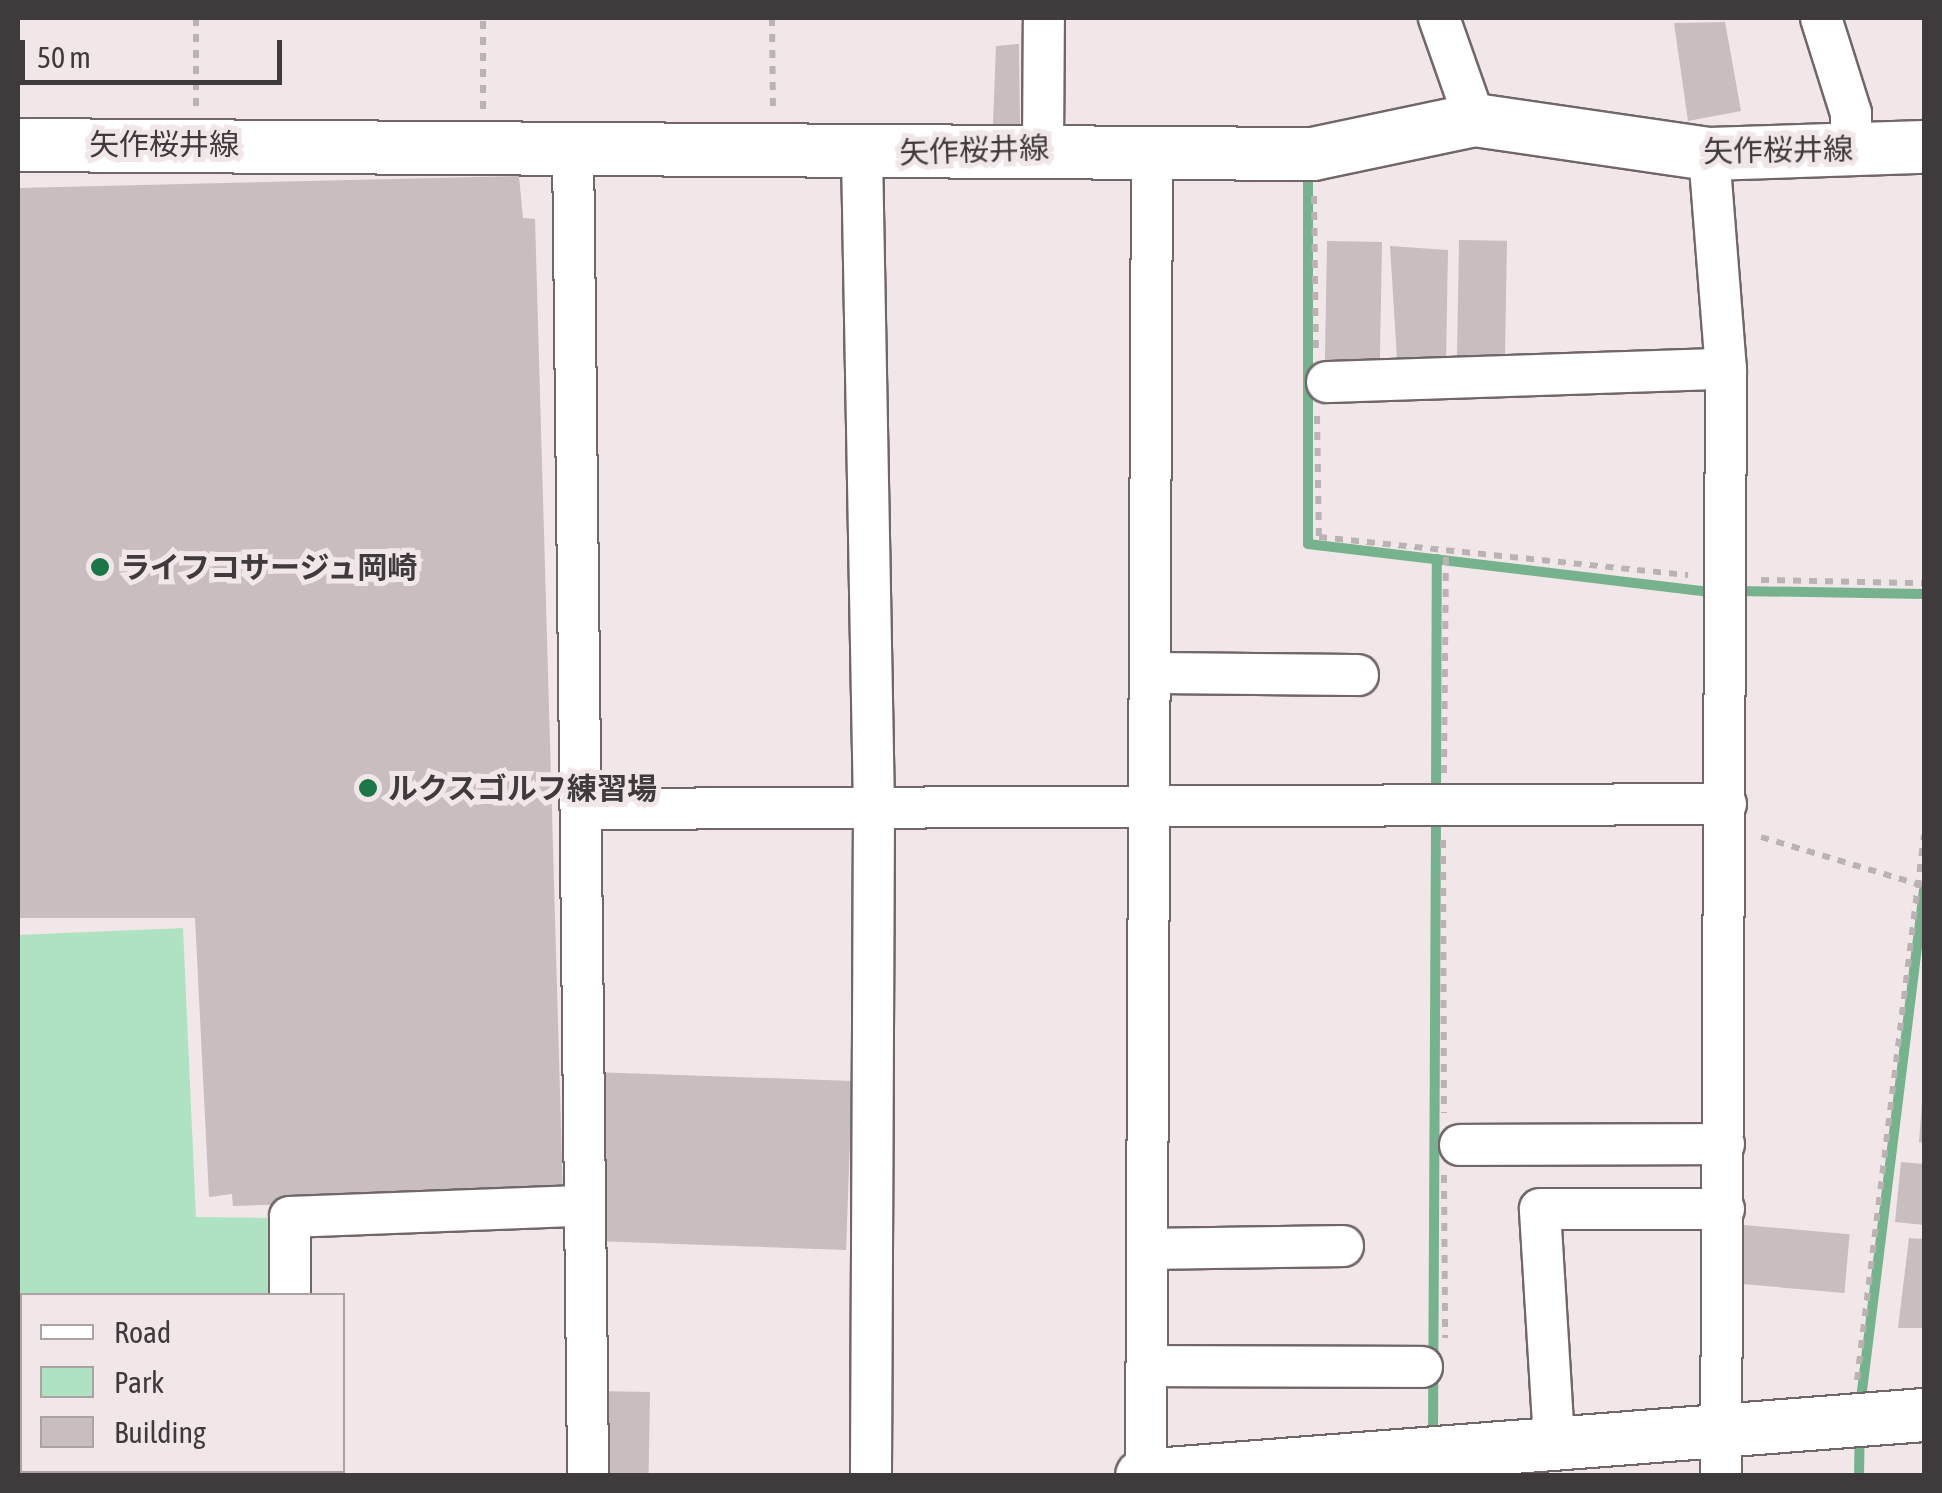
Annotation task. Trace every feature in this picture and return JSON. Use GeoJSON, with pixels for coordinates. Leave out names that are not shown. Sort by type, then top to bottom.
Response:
{"type":"FeatureCollection","features":[{"type":"Feature","properties":{"kind":"street"},"geometry":{"type":"LineString","coordinates":[[1043,146],[1044,18]]}},
{"type":"Feature","properties":{"kind":"street"},"geometry":{"type":"LineString","coordinates":[[1439,18],[1475,120]]}},
{"type":"Feature","properties":{"kind":"street"},"geometry":{"type":"LineString","coordinates":[[1822,18],[1851,113],[1851,149]]}},
{"type":"Feature","properties":{"kind":"street","name":"矢作桜井線"},"geometry":{"type":"LineString","coordinates":[[18,145],[774,148],[862,154],[1043,146],[1314,154],[1475,120],[1709,154],[1924,147]]}},
{"type":"Feature","properties":{"kind":"street"},"geometry":{"type":"LineString","coordinates":[[574,146],[584,809],[580,1206],[588,1476]]}},
{"type":"Feature","properties":{"kind":"street"},"geometry":{"type":"LineString","coordinates":[[1152,149],[1154,673],[1145,1475],[1445,1462],[1554,1440],[1721,1450],[1852,1418],[1924,1415]]}},
{"type":"Feature","properties":{"kind":"street"},"geometry":{"type":"LineString","coordinates":[[862,154],[874,810],[871,1476]]}},
{"type":"Feature","properties":{"kind":"street"},"geometry":{"type":"LineString","coordinates":[[1709,154],[1726,369],[1721,1450]]}},
{"type":"Feature","properties":{"kind":"street"},"geometry":{"type":"LineString","coordinates":[[1326,382],[1726,369]]}},
{"type":"Feature","properties":{"kind":"street"},"geometry":{"type":"LineString","coordinates":[[1154,673],[1358,676]]}},
{"type":"Feature","properties":{"kind":"street"},"geometry":{"type":"LineString","coordinates":[[584,809],[1153,811],[1443,807],[1726,815]]}},
{"type":"Feature","properties":{"kind":"street"},"geometry":{"type":"LineString","coordinates":[[1460,1145],[1724,1144]]}},
{"type":"Feature","properties":{"kind":"street"},"geometry":{"type":"LineString","coordinates":[[290,1293],[290,1217],[580,1206]]}},
{"type":"Feature","properties":{"kind":"street"},"geometry":{"type":"LineString","coordinates":[[1554,1440],[1540,1209],[1724,1209]]}},
{"type":"Feature","properties":{"kind":"street"},"geometry":{"type":"LineString","coordinates":[[1148,1249],[1343,1246]]}},
{"type":"Feature","properties":{"kind":"street"},"geometry":{"type":"LineString","coordinates":[[1148,1366],[1422,1367]]}},
{"type":"Feature","properties":{"kind":"path"},"geometry":{"type":"LineString","coordinates":[[196,18],[196,143]]}},
{"type":"Feature","properties":{"kind":"path"},"geometry":{"type":"LineString","coordinates":[[483,18],[483,146]]}},
{"type":"Feature","properties":{"kind":"path"},"geometry":{"type":"LineString","coordinates":[[772,18],[774,148]]}},
{"type":"Feature","properties":{"kind":"path"},"geometry":{"type":"LineString","coordinates":[[1319,537],[1726,579],[1924,583]]}},
{"type":"Feature","properties":{"kind":"path"},"geometry":{"type":"LineString","coordinates":[[1443,807],[1446,550]]}},
{"type":"Feature","properties":{"kind":"path"},"geometry":{"type":"LineString","coordinates":[[1726,815],[1924,886]]}},
{"type":"Feature","properties":{"kind":"path"},"geometry":{"type":"LineString","coordinates":[[1852,1418],[1924,836]]}},
{"type":"Feature","properties":{"kind":"green space"},"geometry":{"type":"Polygon","coordinates":[[[183,928],[196,1217],[274,1218],[274,1293],[20,1293],[20,1473],[274,1475],[18,1475],[18,935],[183,928]]]}},
{"type":"Feature","properties":{"kind":"building"},"geometry":{"type":"Polygon","coordinates":[[[1725,22],[1741,111],[1688,121],[1674,23],[1725,22]]]}},
{"type":"Feature","properties":{"kind":"building"},"geometry":{"type":"Polygon","coordinates":[[[1019,44],[1020,127],[993,124],[996,46],[1019,44]]]}},
{"type":"Feature","properties":{"kind":"building","name":"ルクスゴルフ練習場"},"geometry":{"type":"Polygon","coordinates":[[[519,176],[523,218],[535,219],[563,1196],[233,1206],[232,1194],[209,1197],[195,918],[18,918],[18,188],[519,176]]]}},
{"type":"Feature","properties":{"kind":"building"},"geometry":{"type":"Polygon","coordinates":[[[1459,240],[1507,241],[1505,357],[1457,356],[1459,240]]]}},
{"type":"Feature","properties":{"kind":"building"},"geometry":{"type":"Polygon","coordinates":[[[1327,241],[1382,242],[1380,364],[1325,363],[1327,241]]]}},
{"type":"Feature","properties":{"kind":"building"},"geometry":{"type":"Polygon","coordinates":[[[1390,246],[1448,250],[1446,362],[1397,359],[1390,246]]]}},
{"type":"Feature","properties":{"kind":"building"},"geometry":{"type":"Polygon","coordinates":[[[599,1072],[852,1081],[846,1250],[593,1241],[599,1072]]]}},
{"type":"Feature","properties":{"kind":"building"},"geometry":{"type":"Polygon","coordinates":[[[1924,1104],[1924,1143],[1919,1142],[1924,1104]]]}},
{"type":"Feature","properties":{"kind":"building"},"geometry":{"type":"Polygon","coordinates":[[[1901,1162],[1924,1164],[1924,1225],[1895,1222],[1901,1162]]]}},
{"type":"Feature","properties":{"kind":"building"},"geometry":{"type":"Polygon","coordinates":[[[1744,1225],[1850,1234],[1844,1293],[1739,1284],[1744,1225]]]}},
{"type":"Feature","properties":{"kind":"building"},"geometry":{"type":"Polygon","coordinates":[[[1909,1238],[1924,1239],[1924,1328],[1898,1328],[1909,1238]]]}},
{"type":"Feature","properties":{"kind":"building"},"geometry":{"type":"Polygon","coordinates":[[[596,1391],[650,1392],[649,1476],[595,1476],[596,1391]]]}},
{"type":"Feature","properties":{"kind":"building"},"geometry":{"type":"Polygon","coordinates":[[[18,1431],[20,1473],[47,1476],[18,1476],[18,1431]]]}},
{"type":"Feature","properties":{"kind":"waterway"},"geometry":{"type":"LineString","coordinates":[[1308,170],[1308,544],[1716,593]]}},
{"type":"Feature","properties":{"kind":"waterway"},"geometry":{"type":"LineString","coordinates":[[1436,796],[1437,559]]}},
{"type":"Feature","properties":{"kind":"waterway"},"geometry":{"type":"LineString","coordinates":[[1739,591],[1924,594]]}},
{"type":"Feature","properties":{"kind":"waterway"},"geometry":{"type":"LineString","coordinates":[[1433,1435],[1436,816]]}},
{"type":"Feature","properties":{"kind":"waterway"},"geometry":{"type":"LineString","coordinates":[[1860,1407],[1924,890]]}},
{"type":"Feature","properties":{"kind":"waterway"},"geometry":{"type":"LineString","coordinates":[[1859,1476],[1860,1437]]}},
{"type":"Feature","properties":{"kind":"place","name":"ライフコサージュ岡崎"},"geometry":{"type":"Point","coordinates":[100,567]}},
{"type":"Feature","properties":{"kind":"place","name":"ルクスゴルフ練習場"},"geometry":{"type":"Point","coordinates":[368,788]}}]}
